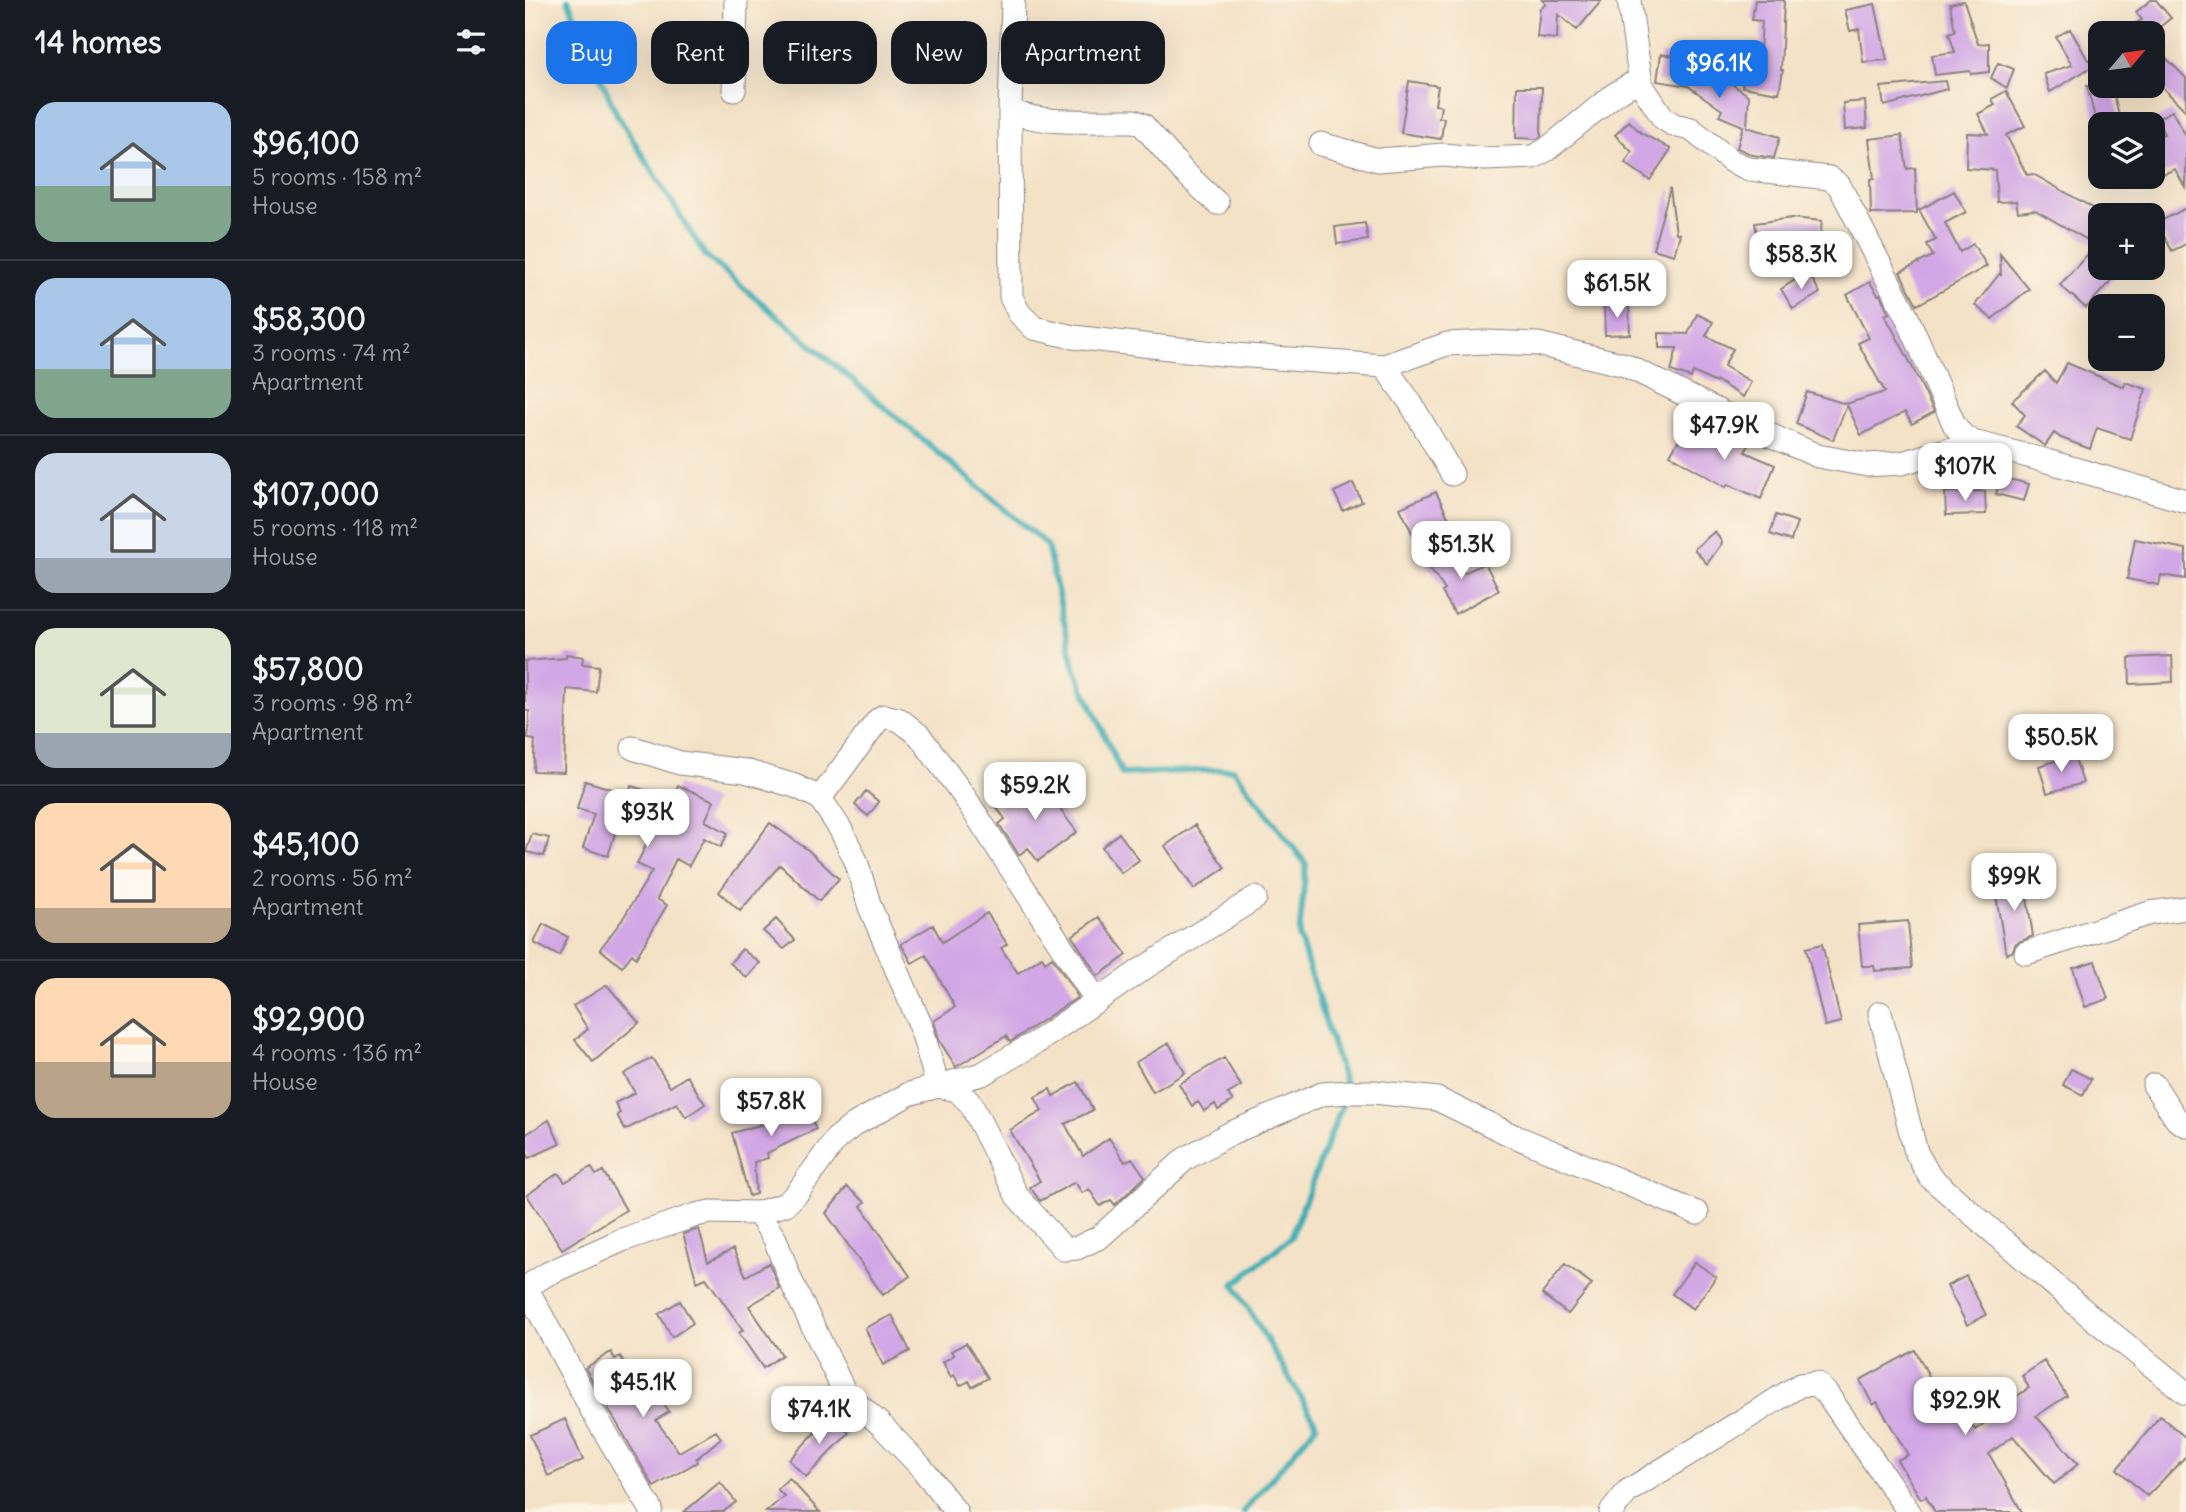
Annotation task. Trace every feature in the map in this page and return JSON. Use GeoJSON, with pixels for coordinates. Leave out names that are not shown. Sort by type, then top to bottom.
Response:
{"type":"FeatureCollection","features":[{"type":"Feature","properties":{"kind":"street"},"geometry":{"type":"LineString","coordinates":[[734,90],[736,0]]}},
{"type":"Feature","properties":{"kind":"street"},"geometry":{"type":"LineString","coordinates":[[1013,0],[1010,111],[1011,297],[1019,313],[1034,328],[1073,337],[1221,355],[1384,366],[1447,344],[1538,344],[1625,365],[1747,425],[1818,456],[1867,465],[1902,463],[1973,442]]}},
{"type":"Feature","properties":{"kind":"street"},"geometry":{"type":"LineString","coordinates":[[1629,0],[1640,79],[1650,101],[1663,118],[1674,125],[1691,129],[1731,161],[1749,169],[1829,178],[1839,185],[1907,317],[1954,424],[1962,435],[1973,442],[2047,460],[2186,501]]}},
{"type":"Feature","properties":{"kind":"street"},"geometry":{"type":"LineString","coordinates":[[1321,144],[1378,160],[1444,155],[1485,159],[1533,157],[1546,150],[1615,93],[1640,79]]}},
{"type":"Feature","properties":{"kind":"street"},"geometry":{"type":"LineString","coordinates":[[1010,111],[1044,120],[1134,121],[1143,125],[1183,171],[1217,203]]}},
{"type":"Feature","properties":{"kind":"street"},"geometry":{"type":"LineString","coordinates":[[1384,366],[1410,402],[1452,474]]}},
{"type":"Feature","properties":{"kind":"street"},"geometry":{"type":"LineString","coordinates":[[820,798],[878,720],[884,716],[900,720],[919,736],[964,796],[1097,1000]]}},
{"type":"Feature","properties":{"kind":"street"},"geometry":{"type":"LineString","coordinates":[[633,748],[680,763],[744,771],[795,786],[820,798],[841,830],[856,861],[870,907],[920,1024],[938,1086]]}},
{"type":"Feature","properties":{"kind":"street"},"geometry":{"type":"LineString","coordinates":[[651,1509],[550,1337],[526,1287],[547,1274],[622,1240],[696,1215],[710,1212],[758,1213],[786,1204],[836,1139],[855,1124],[909,1094],[982,1074],[1037,1042],[1141,970],[1255,898]]}},
{"type":"Feature","properties":{"kind":"street"},"geometry":{"type":"LineString","coordinates":[[2026,953],[2150,913],[2186,908]]}},
{"type":"Feature","properties":{"kind":"street"},"geometry":{"type":"LineString","coordinates":[[1880,1013],[1916,1152],[1930,1177],[2089,1315],[2186,1393]]}},
{"type":"Feature","properties":{"kind":"street"},"geometry":{"type":"LineString","coordinates":[[2154,1085],[2177,1120],[2186,1125]]}},
{"type":"Feature","properties":{"kind":"street"},"geometry":{"type":"LineString","coordinates":[[938,1086],[957,1090],[971,1104],[1017,1196],[1064,1250],[1077,1248],[1100,1237],[1185,1159],[1229,1134],[1322,1094],[1374,1092],[1437,1098],[1507,1133],[1697,1213]]}},
{"type":"Feature","properties":{"kind":"street"},"geometry":{"type":"LineString","coordinates":[[758,1213],[775,1239],[790,1279],[845,1393],[881,1425],[921,1467],[956,1512]]}},
{"type":"Feature","properties":{"kind":"street"},"geometry":{"type":"LineString","coordinates":[[1611,1512],[1628,1490],[1800,1385],[1816,1384],[1827,1394],[1909,1512]]}},
{"type":"Feature","properties":{"kind":"building"},"geometry":{"type":"Polygon","coordinates":[[[1542,0],[1602,0],[1577,30],[1558,14],[1557,39],[1537,37],[1540,8],[1546,4],[1542,0]]]}},
{"type":"Feature","properties":{"kind":"building"},"geometry":{"type":"Polygon","coordinates":[[[1755,0],[1784,0],[1783,70],[1779,93],[1742,87],[1745,64],[1759,66],[1762,21],[1752,20],[1755,0]]]}},
{"type":"Feature","properties":{"kind":"building"},"geometry":{"type":"Polygon","coordinates":[[[2151,0],[2156,0],[2171,18],[2165,23],[2140,21],[2142,20],[2136,12],[2151,0]]]}},
{"type":"Feature","properties":{"kind":"building"},"geometry":{"type":"Polygon","coordinates":[[[1964,1],[1978,44],[1989,43],[1989,72],[1935,75],[1932,55],[1955,52],[1949,33],[1955,31],[1950,4],[1964,1]]]}},
{"type":"Feature","properties":{"kind":"building"},"geometry":{"type":"Polygon","coordinates":[[[1875,4],[1887,60],[1863,62],[1859,29],[1850,31],[1845,10],[1875,4]]]}},
{"type":"Feature","properties":{"kind":"building"},"geometry":{"type":"Polygon","coordinates":[[[2070,29],[2088,60],[2088,69],[2050,92],[2044,74],[2072,65],[2056,37],[2070,29]]]}},
{"type":"Feature","properties":{"kind":"building"},"geometry":{"type":"Polygon","coordinates":[[[1661,54],[1698,60],[1749,96],[1747,127],[1780,137],[1774,158],[1753,155],[1737,148],[1743,126],[1719,116],[1722,110],[1688,86],[1657,81],[1661,54]]]}},
{"type":"Feature","properties":{"kind":"building"},"geometry":{"type":"Polygon","coordinates":[[[2165,57],[2186,78],[2186,111],[2165,90],[2165,57]]]}},
{"type":"Feature","properties":{"kind":"building"},"geometry":{"type":"Polygon","coordinates":[[[1998,63],[2014,69],[2007,88],[1991,78],[1998,63]]]}},
{"type":"Feature","properties":{"kind":"building"},"geometry":{"type":"Polygon","coordinates":[[[1409,81],[1438,86],[1435,105],[1441,106],[1439,118],[1444,118],[1441,139],[1401,133],[1409,81]]]}},
{"type":"Feature","properties":{"kind":"building"},"geometry":{"type":"Polygon","coordinates":[[[1945,81],[1947,89],[1884,106],[1881,87],[1945,81]]]}},
{"type":"Feature","properties":{"kind":"building"},"geometry":{"type":"Polygon","coordinates":[[[1517,87],[1542,87],[1541,136],[1537,139],[1516,138],[1517,87]]]}},
{"type":"Feature","properties":{"kind":"building"},"geometry":{"type":"Polygon","coordinates":[[[2006,91],[2025,126],[2006,135],[2027,175],[2033,174],[2088,205],[2088,240],[2035,210],[2018,212],[2016,201],[1997,202],[1995,170],[1966,168],[1967,133],[1988,134],[1978,114],[1995,105],[1992,99],[2006,91]]]}},
{"type":"Feature","properties":{"kind":"building"},"geometry":{"type":"Polygon","coordinates":[[[2090,98],[2115,98],[2118,112],[2094,112],[2090,98]]]}},
{"type":"Feature","properties":{"kind":"building"},"geometry":{"type":"Polygon","coordinates":[[[1865,101],[1867,128],[1845,130],[1843,103],[1865,101]]]}},
{"type":"Feature","properties":{"kind":"building"},"geometry":{"type":"Polygon","coordinates":[[[2172,111],[2186,136],[2186,189],[2175,169],[2165,173],[2165,114],[2172,111]]]}},
{"type":"Feature","properties":{"kind":"building"},"geometry":{"type":"Polygon","coordinates":[[[1629,121],[1641,133],[1671,149],[1650,180],[1625,163],[1632,152],[1615,135],[1629,121]]]}},
{"type":"Feature","properties":{"kind":"building"},"geometry":{"type":"Polygon","coordinates":[[[1902,135],[1907,169],[1915,168],[1917,213],[1871,214],[1870,179],[1874,179],[1869,139],[1902,135]]]}},
{"type":"Feature","properties":{"kind":"building"},"geometry":{"type":"Polygon","coordinates":[[[1670,188],[1676,233],[1680,234],[1674,255],[1653,249],[1670,188]]]}},
{"type":"Feature","properties":{"kind":"building"},"geometry":{"type":"Polygon","coordinates":[[[1954,191],[1966,212],[1945,223],[1960,252],[1973,244],[1987,266],[1917,305],[1900,272],[1933,256],[1927,244],[1936,240],[1919,210],[1954,191]]]}},
{"type":"Feature","properties":{"kind":"building"},"geometry":{"type":"Polygon","coordinates":[[[2186,208],[2186,244],[2172,251],[2165,238],[2165,219],[2186,208]]]}},
{"type":"Feature","properties":{"kind":"building"},"geometry":{"type":"Polygon","coordinates":[[[1792,218],[1822,221],[1819,250],[1761,259],[1755,223],[1792,218]]]}},
{"type":"Feature","properties":{"kind":"building"},"geometry":{"type":"Polygon","coordinates":[[[1365,223],[1368,240],[1337,244],[1335,227],[1365,223]]]}},
{"type":"Feature","properties":{"kind":"building"},"geometry":{"type":"Polygon","coordinates":[[[2000,254],[2029,289],[1992,319],[1975,305],[2000,273],[2001,276],[2000,254]]]}},
{"type":"Feature","properties":{"kind":"building"},"geometry":{"type":"Polygon","coordinates":[[[2088,254],[2088,280],[2111,280],[2099,294],[2088,294],[2086,308],[2060,285],[2088,254]]]}},
{"type":"Feature","properties":{"kind":"building"},"geometry":{"type":"Polygon","coordinates":[[[1808,272],[1820,293],[1793,309],[1781,289],[1808,272]]]}},
{"type":"Feature","properties":{"kind":"building"},"geometry":{"type":"Polygon","coordinates":[[[1870,282],[1878,295],[1880,294],[1889,313],[1885,315],[1934,412],[1912,424],[1905,412],[1861,435],[1847,405],[1833,440],[1796,424],[1807,392],[1846,404],[1885,392],[1858,343],[1869,338],[1847,295],[1870,282]]]}},
{"type":"Feature","properties":{"kind":"building"},"geometry":{"type":"Polygon","coordinates":[[[1629,304],[1630,334],[1605,335],[1604,305],[1629,304]]]}},
{"type":"Feature","properties":{"kind":"building"},"geometry":{"type":"Polygon","coordinates":[[[1697,314],[1713,322],[1706,336],[1733,349],[1724,366],[1751,382],[1743,397],[1717,381],[1716,383],[1693,372],[1691,378],[1671,371],[1677,348],[1659,348],[1659,333],[1688,334],[1697,314]]]}},
{"type":"Feature","properties":{"kind":"building"},"geometry":{"type":"Polygon","coordinates":[[[2067,363],[2124,387],[2125,382],[2146,389],[2130,439],[2097,428],[2090,449],[2054,433],[2045,446],[2016,426],[2025,415],[2012,401],[2045,371],[2056,383],[2067,363]]]}},
{"type":"Feature","properties":{"kind":"building"},"geometry":{"type":"Polygon","coordinates":[[[1688,424],[1727,448],[1734,437],[1749,445],[1745,452],[1775,465],[1761,499],[1728,484],[1726,487],[1670,455],[1688,424]]]}},
{"type":"Feature","properties":{"kind":"building"},"geometry":{"type":"Polygon","coordinates":[[[2001,477],[2029,484],[2024,501],[1996,494],[2001,477]]]}},
{"type":"Feature","properties":{"kind":"building"},"geometry":{"type":"Polygon","coordinates":[[[1353,483],[1362,502],[1343,511],[1334,492],[1353,483]]]}},
{"type":"Feature","properties":{"kind":"building"},"geometry":{"type":"Polygon","coordinates":[[[1985,491],[1986,514],[1946,515],[1945,492],[1985,491]]]}},
{"type":"Feature","properties":{"kind":"building"},"geometry":{"type":"Polygon","coordinates":[[[1436,492],[1449,519],[1413,535],[1400,508],[1436,492]]]}},
{"type":"Feature","properties":{"kind":"building"},"geometry":{"type":"Polygon","coordinates":[[[1776,515],[1797,522],[1791,541],[1770,534],[1776,515]]]}},
{"type":"Feature","properties":{"kind":"building"},"geometry":{"type":"Polygon","coordinates":[[[1715,531],[1722,543],[1707,564],[1694,549],[1715,531]]]}},
{"type":"Feature","properties":{"kind":"building"},"geometry":{"type":"Polygon","coordinates":[[[2135,539],[2186,549],[2186,579],[2161,575],[2159,585],[2127,579],[2135,539]]]}},
{"type":"Feature","properties":{"kind":"building"},"geometry":{"type":"Polygon","coordinates":[[[1448,545],[1464,573],[1485,563],[1499,590],[1455,614],[1442,592],[1445,590],[1425,561],[1448,545]]]}},
{"type":"Feature","properties":{"kind":"building"},"geometry":{"type":"Polygon","coordinates":[[[566,654],[583,657],[582,664],[599,666],[596,692],[567,689],[564,772],[533,771],[535,740],[528,739],[525,661],[566,658],[566,654]]]}},
{"type":"Feature","properties":{"kind":"building"},"geometry":{"type":"Polygon","coordinates":[[[2172,656],[2173,682],[2130,684],[2129,658],[2172,656]]]}},
{"type":"Feature","properties":{"kind":"building"},"geometry":{"type":"Polygon","coordinates":[[[2074,755],[2083,783],[2047,793],[2039,766],[2074,755]]]}},
{"type":"Feature","properties":{"kind":"building"},"geometry":{"type":"Polygon","coordinates":[[[585,781],[629,794],[631,786],[672,798],[678,785],[714,801],[705,821],[728,833],[721,847],[704,838],[689,866],[676,859],[657,899],[667,905],[636,958],[632,954],[622,967],[600,949],[622,920],[652,871],[637,864],[652,832],[618,823],[608,856],[583,848],[594,814],[577,809],[585,781]]]}},
{"type":"Feature","properties":{"kind":"building"},"geometry":{"type":"Polygon","coordinates":[[[1041,784],[1077,832],[1038,861],[1028,848],[1019,855],[999,824],[1005,819],[997,808],[1028,786],[1032,791],[1041,784]]]}},
{"type":"Feature","properties":{"kind":"building"},"geometry":{"type":"Polygon","coordinates":[[[866,791],[879,802],[868,816],[855,805],[866,791]]]}},
{"type":"Feature","properties":{"kind":"building"},"geometry":{"type":"Polygon","coordinates":[[[770,823],[808,850],[839,879],[819,901],[780,865],[740,911],[719,892],[770,823]]]}},
{"type":"Feature","properties":{"kind":"building"},"geometry":{"type":"Polygon","coordinates":[[[1195,825],[1225,868],[1194,889],[1165,846],[1195,825]]]}},
{"type":"Feature","properties":{"kind":"building"},"geometry":{"type":"Polygon","coordinates":[[[1119,833],[1139,860],[1121,873],[1102,847],[1119,833]]]}},
{"type":"Feature","properties":{"kind":"building"},"geometry":{"type":"Polygon","coordinates":[[[532,834],[549,838],[544,856],[526,852],[532,834]]]}},
{"type":"Feature","properties":{"kind":"building"},"geometry":{"type":"Polygon","coordinates":[[[2024,879],[2033,936],[2016,943],[2012,952],[2006,954],[1994,884],[2024,879]]]}},
{"type":"Feature","properties":{"kind":"building"},"geometry":{"type":"Polygon","coordinates":[[[987,913],[1007,944],[1001,948],[1018,973],[1042,957],[1045,962],[1052,957],[1078,997],[1010,1042],[1006,1036],[956,1067],[939,1040],[934,1021],[955,1007],[926,955],[912,963],[901,944],[933,925],[942,942],[987,913]]]}},
{"type":"Feature","properties":{"kind":"building"},"geometry":{"type":"Polygon","coordinates":[[[1099,917],[1127,955],[1098,976],[1072,936],[1099,917]]]}},
{"type":"Feature","properties":{"kind":"building"},"geometry":{"type":"Polygon","coordinates":[[[776,919],[795,940],[784,949],[763,931],[776,919]]]}},
{"type":"Feature","properties":{"kind":"building"},"geometry":{"type":"Polygon","coordinates":[[[1908,921],[1912,968],[1875,971],[1874,966],[1862,966],[1858,925],[1908,921]]]}},
{"type":"Feature","properties":{"kind":"building"},"geometry":{"type":"Polygon","coordinates":[[[543,924],[568,937],[559,956],[534,943],[543,924]]]}},
{"type":"Feature","properties":{"kind":"building"},"geometry":{"type":"Polygon","coordinates":[[[1822,944],[1841,1022],[1825,1026],[1806,948],[1822,944]]]}},
{"type":"Feature","properties":{"kind":"building"},"geometry":{"type":"Polygon","coordinates":[[[742,949],[760,963],[747,978],[730,963],[742,949]]]}},
{"type":"Feature","properties":{"kind":"building"},"geometry":{"type":"Polygon","coordinates":[[[2095,961],[2108,999],[2085,1007],[2073,968],[2095,961]]]}},
{"type":"Feature","properties":{"kind":"building"},"geometry":{"type":"Polygon","coordinates":[[[607,985],[639,1023],[593,1062],[575,1040],[588,1029],[573,1006],[607,985]]]}},
{"type":"Feature","properties":{"kind":"building"},"geometry":{"type":"Polygon","coordinates":[[[1169,1043],[1185,1073],[1153,1092],[1136,1062],[1169,1043]]]}},
{"type":"Feature","properties":{"kind":"building"},"geometry":{"type":"Polygon","coordinates":[[[652,1058],[670,1087],[687,1076],[705,1104],[686,1117],[677,1103],[625,1130],[617,1115],[620,1113],[615,1103],[635,1093],[624,1074],[652,1058]]]}},
{"type":"Feature","properties":{"kind":"building"},"geometry":{"type":"Polygon","coordinates":[[[1224,1058],[1241,1086],[1228,1094],[1233,1101],[1218,1110],[1215,1104],[1204,1111],[1198,1102],[1192,1106],[1179,1084],[1224,1058]]]}},
{"type":"Feature","properties":{"kind":"building"},"geometry":{"type":"Polygon","coordinates":[[[2071,1069],[2091,1079],[2083,1095],[2063,1085],[2071,1069]]]}},
{"type":"Feature","properties":{"kind":"building"},"geometry":{"type":"Polygon","coordinates":[[[1078,1082],[1093,1110],[1065,1124],[1083,1156],[1109,1138],[1125,1162],[1132,1158],[1145,1177],[1115,1205],[1111,1200],[1100,1206],[1089,1189],[1082,1193],[1075,1182],[1040,1201],[1030,1187],[1040,1181],[1010,1130],[1042,1111],[1035,1097],[1050,1089],[1053,1096],[1078,1082]]]}},
{"type":"Feature","properties":{"kind":"building"},"geometry":{"type":"Polygon","coordinates":[[[802,1098],[816,1129],[767,1153],[768,1158],[754,1162],[756,1194],[749,1196],[732,1133],[774,1121],[771,1114],[802,1098]]]}},
{"type":"Feature","properties":{"kind":"building"},"geometry":{"type":"Polygon","coordinates":[[[549,1120],[560,1144],[529,1158],[525,1149],[525,1135],[549,1120]]]}},
{"type":"Feature","properties":{"kind":"building"},"geometry":{"type":"Polygon","coordinates":[[[591,1167],[596,1175],[603,1171],[626,1210],[562,1249],[527,1195],[558,1173],[565,1182],[591,1167]]]}},
{"type":"Feature","properties":{"kind":"building"},"geometry":{"type":"Polygon","coordinates":[[[847,1187],[865,1202],[861,1206],[910,1276],[883,1295],[826,1213],[847,1187]]]}},
{"type":"Feature","properties":{"kind":"building"},"geometry":{"type":"Polygon","coordinates":[[[699,1229],[708,1262],[733,1249],[746,1276],[769,1263],[779,1288],[749,1306],[782,1355],[763,1368],[739,1333],[743,1330],[706,1278],[697,1282],[683,1234],[699,1229]]]}},
{"type":"Feature","properties":{"kind":"building"},"geometry":{"type":"Polygon","coordinates":[[[1695,1262],[1716,1277],[1693,1309],[1672,1294],[1695,1262]]]}},
{"type":"Feature","properties":{"kind":"building"},"geometry":{"type":"Polygon","coordinates":[[[1565,1264],[1592,1284],[1568,1314],[1542,1294],[1565,1264]]]}},
{"type":"Feature","properties":{"kind":"building"},"geometry":{"type":"Polygon","coordinates":[[[1966,1276],[1986,1315],[1967,1325],[1947,1286],[1966,1276]]]}},
{"type":"Feature","properties":{"kind":"building"},"geometry":{"type":"Polygon","coordinates":[[[680,1301],[693,1323],[672,1337],[659,1314],[680,1301]]]}},
{"type":"Feature","properties":{"kind":"building"},"geometry":{"type":"Polygon","coordinates":[[[892,1315],[910,1351],[883,1365],[865,1328],[892,1315]]]}},
{"type":"Feature","properties":{"kind":"building"},"geometry":{"type":"Polygon","coordinates":[[[966,1343],[988,1378],[972,1387],[969,1381],[960,1386],[954,1375],[951,1377],[943,1362],[954,1355],[951,1351],[966,1343]]]}},
{"type":"Feature","properties":{"kind":"building"},"geometry":{"type":"Polygon","coordinates":[[[1915,1350],[1936,1389],[1941,1387],[1965,1427],[1971,1423],[1975,1430],[1994,1416],[2000,1407],[2029,1388],[2022,1376],[2044,1361],[2067,1396],[2036,1416],[2078,1464],[2054,1484],[2013,1436],[1989,1454],[2022,1512],[1935,1512],[1926,1496],[1921,1499],[1897,1460],[1908,1455],[1877,1402],[1873,1405],[1860,1380],[1915,1350]]]}},
{"type":"Feature","properties":{"kind":"building"},"geometry":{"type":"Polygon","coordinates":[[[611,1352],[615,1359],[620,1356],[628,1368],[632,1365],[641,1380],[645,1377],[669,1412],[656,1420],[679,1452],[716,1431],[721,1438],[696,1459],[697,1462],[654,1487],[585,1368],[611,1352]]]}},
{"type":"Feature","properties":{"kind":"building"},"geometry":{"type":"Polygon","coordinates":[[[831,1416],[849,1433],[806,1477],[789,1460],[831,1416]]]}},
{"type":"Feature","properties":{"kind":"building"},"geometry":{"type":"Polygon","coordinates":[[[2160,1416],[2186,1438],[2186,1456],[2147,1496],[2117,1469],[2160,1416]]]}},
{"type":"Feature","properties":{"kind":"building"},"geometry":{"type":"Polygon","coordinates":[[[565,1419],[583,1460],[548,1476],[530,1435],[565,1419]]]}},
{"type":"Feature","properties":{"kind":"building"},"geometry":{"type":"Polygon","coordinates":[[[789,1478],[820,1512],[766,1512],[784,1496],[777,1489],[789,1478]]]}},
{"type":"Feature","properties":{"kind":"building"},"geometry":{"type":"Polygon","coordinates":[[[720,1482],[736,1502],[723,1512],[684,1512],[720,1482]]]}},
{"type":"Feature","properties":{"kind":"waterway"},"geometry":{"type":"LineString","coordinates":[[568,0],[616,113],[705,255],[1047,545],[1075,670],[1122,774],[1233,769],[1306,864],[1299,936],[1346,1088]]}},
{"type":"Feature","properties":{"kind":"waterway"},"geometry":{"type":"LineString","coordinates":[[1243,1512],[1317,1425],[1234,1284],[1291,1237],[1345,1098]]}}]}
